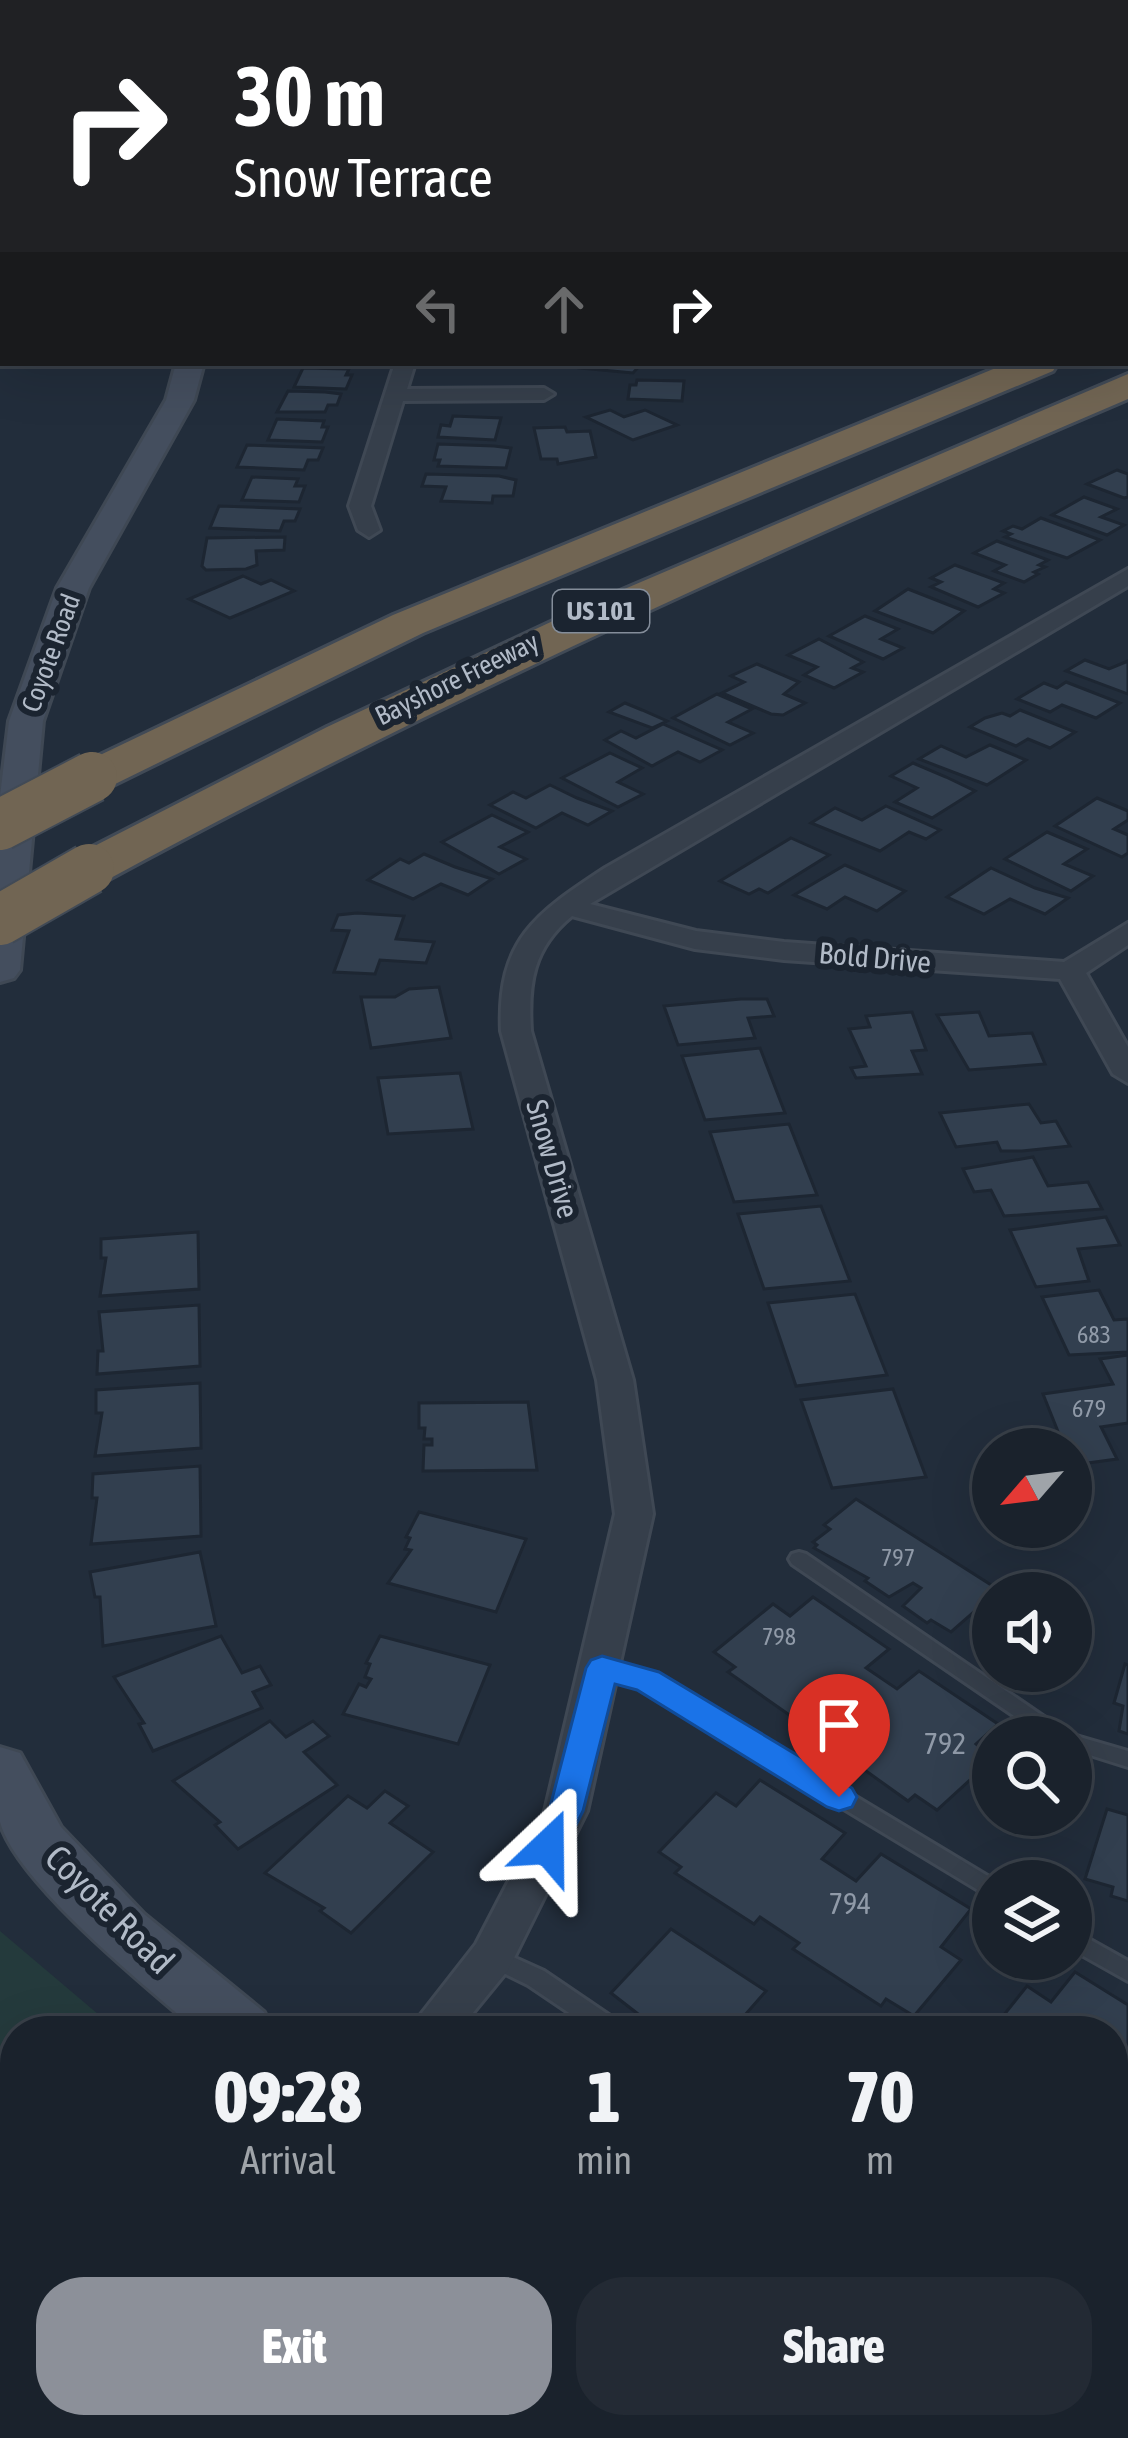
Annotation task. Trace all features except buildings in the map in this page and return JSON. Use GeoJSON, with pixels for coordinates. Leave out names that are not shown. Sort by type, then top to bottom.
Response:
{"type":"FeatureCollection","features":[{"type":"Feature","properties":{"kind":"highway","name":"US 101"},"geometry":{"type":"LineString","coordinates":[[0,825],[408,624],[1033,366]]}},
{"type":"Feature","properties":{"kind":"highway","name":"Bayshore Freeway"},"geometry":{"type":"LineString","coordinates":[[0,920],[249,782],[518,649],[730,552],[1128,385]]}},
{"type":"Feature","properties":{"kind":"street","name":"Coyote Road"},"geometry":{"type":"LineString","coordinates":[[0,970],[26,721],[73,588],[180,400],[189,366]]}},
{"type":"Feature","properties":{"kind":"street"},"geometry":{"type":"LineString","coordinates":[[369,530],[360,506],[404,366]]}},
{"type":"Feature","properties":{"kind":"street"},"geometry":{"type":"LineString","coordinates":[[399,395],[544,394]]}},
{"type":"Feature","properties":{"kind":"street","name":"Snow Drive"},"geometry":{"type":"LineString","coordinates":[[443,2016],[492,1957],[566,1811],[634,1514],[614,1380],[516,1031],[512,992],[518,960],[566,906],[1128,576]]}},
{"type":"Feature","properties":{"kind":"street","name":"Bold Drive"},"geometry":{"type":"LineString","coordinates":[[566,906],[695,940],[784,951],[1070,971]]}},
{"type":"Feature","properties":{"kind":"street"},"geometry":{"type":"LineString","coordinates":[[1128,932],[1070,971],[1128,1074]]}},
{"type":"Feature","properties":{"kind":"street","name":"Coyote Road"},"geometry":{"type":"LineString","coordinates":[[0,1768],[41,1843],[123,1932],[224,2016]]}},
{"type":"Feature","properties":{"kind":"lane"},"geometry":{"type":"LineString","coordinates":[[799,1559],[1029,1716]]}},
{"type":"Feature","properties":{"kind":"lane"},"geometry":{"type":"LineString","coordinates":[[602,1668],[648,1681],[972,1878]]}},
{"type":"Feature","properties":{"kind":"lane"},"geometry":{"type":"LineString","coordinates":[[1092,1748],[1128,1760]]}},
{"type":"Feature","properties":{"kind":"lane"},"geometry":{"type":"LineString","coordinates":[[1092,1951],[1128,1972]]}},
{"type":"Feature","properties":{"kind":"lane"},"geometry":{"type":"LineString","coordinates":[[492,1957],[536,1978],[592,2016]]}},
{"type":"Feature","properties":{"kind":"green space"},"geometry":{"type":"Polygon","coordinates":[[[0,1931],[100,2016],[0,2016],[0,1931]]]}},
{"type":"Feature","properties":{"kind":"route"},"geometry":{"type":"LineString","coordinates":[[548,1847],[566,1811],[602,1668],[648,1681],[839,1797]]}}]}
